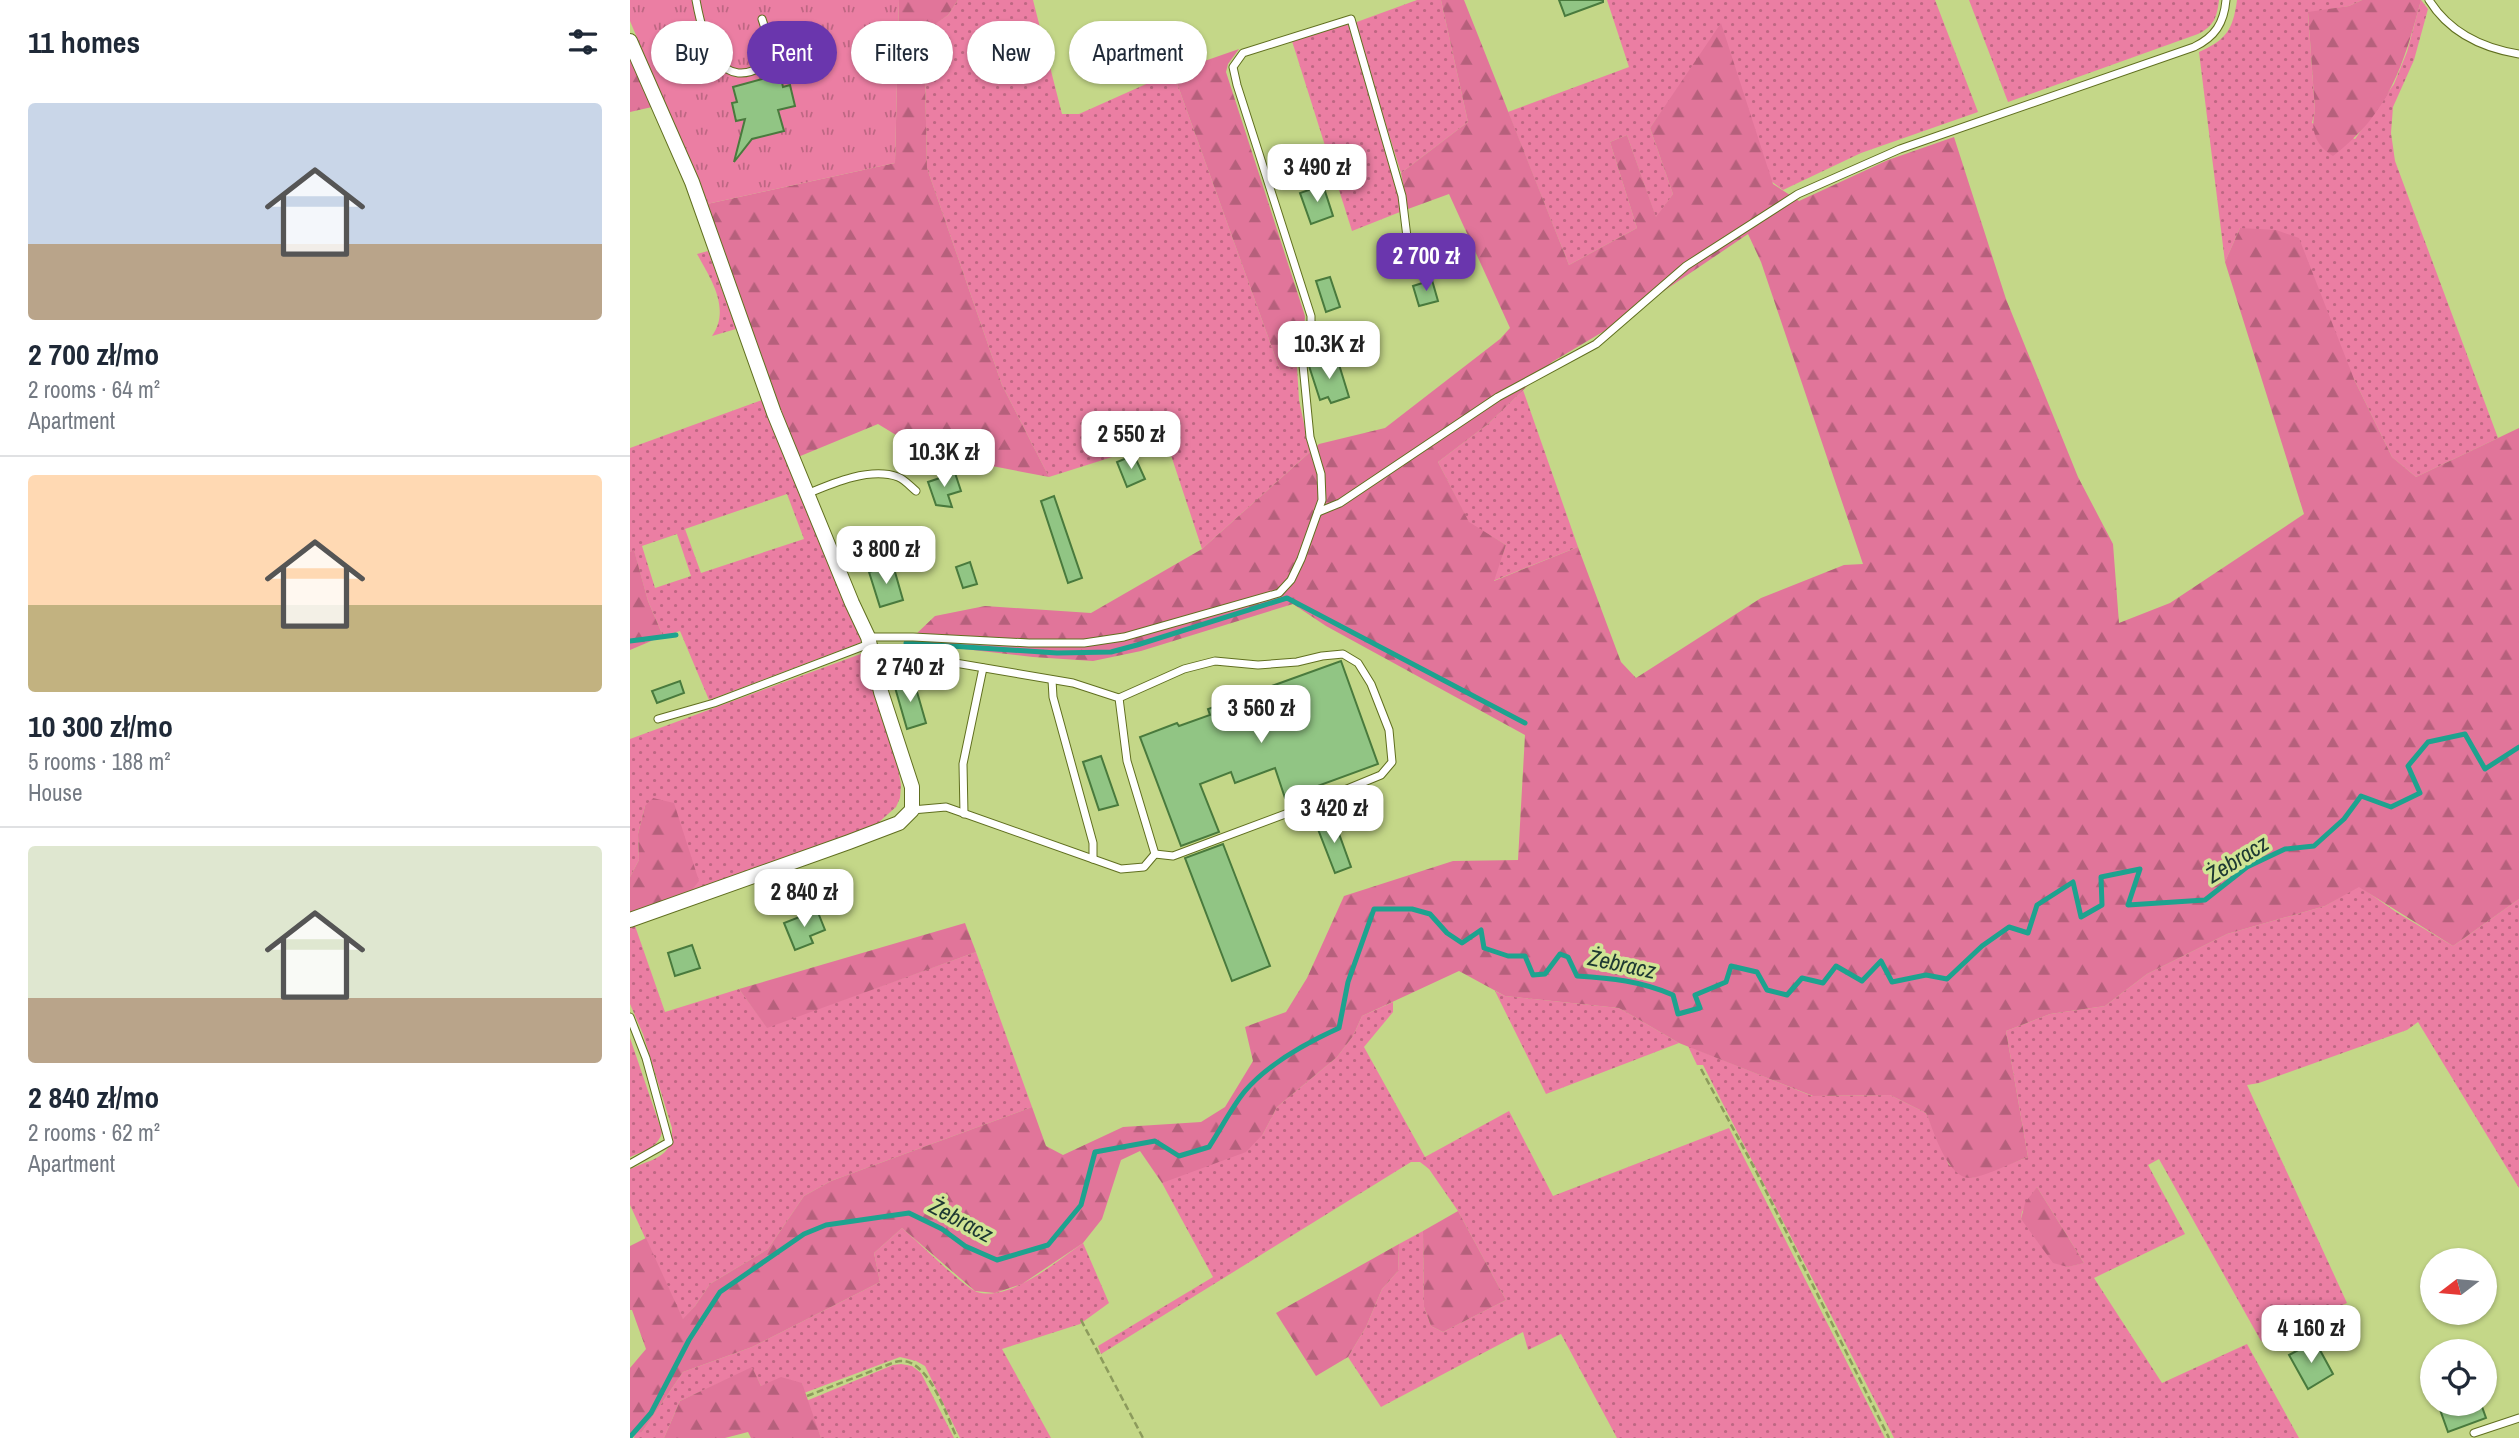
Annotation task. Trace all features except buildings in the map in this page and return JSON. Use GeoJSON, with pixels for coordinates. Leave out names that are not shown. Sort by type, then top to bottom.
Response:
{"type":"FeatureCollection","features":[{"type":"Feature","properties":{"kind":"street"},"geometry":{"type":"LineString","coordinates":[[630,41],[692,182],[774,413],[870,646],[881,692],[912,787],[912,810],[898,823],[630,920]]}},
{"type":"Feature","properties":{"kind":"lane"},"geometry":{"type":"LineString","coordinates":[[696,0],[710,49],[729,72],[742,73],[761,68],[770,61],[772,50],[762,19]]}},
{"type":"Feature","properties":{"kind":"lane"},"geometry":{"type":"LineString","coordinates":[[1318,512],[1340,503],[1498,397],[1596,344],[1686,266],[1798,194],[1900,149],[2194,47],[2219,28],[2226,0]]}},
{"type":"Feature","properties":{"kind":"lane"},"geometry":{"type":"LineString","coordinates":[[2429,0],[2444,20],[2475,42],[2519,54]]}},
{"type":"Feature","properties":{"kind":"lane"},"geometry":{"type":"LineString","coordinates":[[658,719],[713,703],[870,646],[913,637],[1084,643],[1124,637],[1279,593],[1291,580],[1322,500],[1321,474],[1310,437],[1303,365],[1311,336],[1311,316],[1237,85],[1233,67],[1243,53],[1351,19],[1402,196],[1407,237]]}},
{"type":"Feature","properties":{"kind":"lane"},"geometry":{"type":"LineString","coordinates":[[807,494],[866,474],[900,477],[916,491]]}},
{"type":"Feature","properties":{"kind":"lane"},"geometry":{"type":"LineString","coordinates":[[870,646],[902,654],[1073,683],[1119,698],[1184,669],[1215,661],[1258,665],[1343,654],[1358,663],[1371,684],[1389,730],[1392,762],[1381,775],[1173,856],[1155,854]]}},
{"type":"Feature","properties":{"kind":"lane"},"geometry":{"type":"LineString","coordinates":[[964,814],[963,764],[983,668]]}},
{"type":"Feature","properties":{"kind":"lane"},"geometry":{"type":"LineString","coordinates":[[1052,680],[1053,696],[1093,843],[1093,859]]}},
{"type":"Feature","properties":{"kind":"lane"},"geometry":{"type":"LineString","coordinates":[[1119,698],[1127,761],[1155,854]]}},
{"type":"Feature","properties":{"kind":"lane"},"geometry":{"type":"LineString","coordinates":[[912,810],[946,807],[1121,869],[1144,867],[1155,854]]}},
{"type":"Feature","properties":{"kind":"lane"},"geometry":{"type":"LineString","coordinates":[[630,1017],[646,1058],[669,1142],[630,1164]]}},
{"type":"Feature","properties":{"kind":"lane"},"geometry":{"type":"LineString","coordinates":[[2474,1433],[2519,1418]]}},
{"type":"Feature","properties":{"kind":"path"},"geometry":{"type":"LineString","coordinates":[[1701,1069],[1757,1173],[1889,1438]]}},
{"type":"Feature","properties":{"kind":"path"},"geometry":{"type":"LineString","coordinates":[[1081,1320],[1143,1438]]}},
{"type":"Feature","properties":{"kind":"path"},"geometry":{"type":"LineString","coordinates":[[807,1396],[895,1362],[907,1361],[924,1370],[957,1438]]}},
{"type":"Feature","properties":{"kind":"green space"},"geometry":{"type":"Polygon","coordinates":[[[630,0],[899,0],[898,21],[851,21],[851,84],[897,84],[895,163],[707,204],[657,84],[733,84],[733,21],[651,21],[651,71],[630,21],[630,0]]]}},
{"type":"Feature","properties":{"kind":"green space"},"geometry":{"type":"Polygon","coordinates":[[[899,0],[958,0],[948,15],[940,21],[898,21],[899,0]]]}},
{"type":"Feature","properties":{"kind":"green space"},"geometry":{"type":"Polygon","coordinates":[[[958,0],[1033,0],[1038,21],[967,21],[967,84],[1054,84],[1062,114],[1079,114],[1146,84],[1177,84],[1280,370],[1297,367],[1299,400],[1310,452],[1202,549],[1166,440],[1049,477],[1002,385],[927,168],[925,84],[953,84],[953,21],[939,21],[948,15],[958,0]]]}},
{"type":"Feature","properties":{"kind":"green space"},"geometry":{"type":"Polygon","coordinates":[[[1417,0],[1441,0],[1468,122],[1401,173],[1354,23],[1417,0]]]}},
{"type":"Feature","properties":{"kind":"green space"},"geometry":{"type":"Polygon","coordinates":[[[1441,0],[1464,0],[1569,265],[1637,228],[1610,142],[1627,135],[1656,217],[1673,194],[1650,128],[1721,23],[1773,184],[1799,201],[1888,160],[1954,137],[2006,299],[2078,477],[2113,544],[2119,623],[2170,603],[2304,514],[2225,262],[2240,228],[2276,230],[2299,238],[2354,379],[2392,457],[2416,477],[2519,428],[2519,899],[2453,946],[2359,887],[2325,906],[2227,934],[2147,974],[2105,1006],[2050,1014],[2006,1031],[2028,1157],[1971,1178],[1955,1171],[1948,1163],[1926,1113],[1890,1095],[1813,1096],[1679,1043],[1619,1008],[1505,996],[1459,971],[1362,1016],[1353,1036],[1337,1057],[1277,1107],[1263,1134],[1246,1152],[1162,1183],[1140,1151],[1121,1160],[1102,1219],[1083,1243],[1022,1284],[995,1293],[975,1291],[902,1228],[874,1253],[880,1282],[752,1347],[683,1372],[642,1432],[630,1434],[630,1368],[646,1349],[630,1310],[630,1246],[646,1238],[683,1319],[710,1284],[768,1249],[804,1196],[831,1181],[1032,1107],[1046,1146],[1063,1155],[1123,1127],[1201,1122],[1225,1107],[1253,1061],[1245,1027],[1286,1012],[1307,978],[1344,896],[1453,861],[1518,860],[1525,735],[1326,626],[1293,604],[1141,651],[1093,661],[929,645],[929,652],[912,648],[913,637],[935,616],[985,606],[1091,613],[1202,549],[1319,444],[1385,428],[1500,339],[1510,328],[1449,194],[1408,209],[1401,173],[1468,122],[1441,0]],[[1748,234],[1606,330],[1552,362],[1488,424],[1438,462],[1469,522],[1506,545],[1494,581],[1578,547],[1621,662],[1636,678],[1761,598],[1844,565],[1863,564],[1761,262],[1748,234]]]}},
{"type":"Feature","properties":{"kind":"green space"},"geometry":{"type":"Polygon","coordinates":[[[1607,0],[1935,0],[1978,112],[1861,153],[1783,190],[1667,104],[1650,128],[1673,194],[1656,218],[1627,135],[1610,142],[1637,228],[1569,265],[1508,112],[1629,67],[1607,0]]]}},
{"type":"Feature","properties":{"kind":"green space"},"geometry":{"type":"Polygon","coordinates":[[[1969,0],[2219,0],[2214,20],[2198,34],[2008,102],[1969,0]]]}},
{"type":"Feature","properties":{"kind":"green space"},"geometry":{"type":"Polygon","coordinates":[[[2237,0],[2362,0],[2349,6],[2308,13],[2315,111],[2312,123],[2355,139],[2394,84],[2407,52],[2421,0],[2428,9],[2414,60],[2393,107],[2391,133],[2395,161],[2498,438],[2416,477],[2392,457],[2354,379],[2240,228],[2225,262],[2199,52],[2227,33],[2237,0]]]}},
{"type":"Feature","properties":{"kind":"green space"},"geometry":{"type":"Polygon","coordinates":[[[2362,0],[2421,0],[2392,86],[2368,123],[2333,156],[2322,147],[2314,131],[2308,12],[2349,6],[2362,0]]]}},
{"type":"Feature","properties":{"kind":"green space"},"geometry":{"type":"Polygon","coordinates":[[[1348,24],[1398,192],[1400,212],[1352,231],[1292,41],[1348,24]]]}},
{"type":"Feature","properties":{"kind":"green space"},"geometry":{"type":"Polygon","coordinates":[[[1239,49],[1228,64],[1226,72],[1305,316],[1297,367],[1280,370],[1177,84],[1207,84],[1207,60],[1239,49]]]}},
{"type":"Feature","properties":{"kind":"green space"},"geometry":{"type":"Polygon","coordinates":[[[632,60],[652,107],[630,112],[630,61],[632,60]]]}},
{"type":"Feature","properties":{"kind":"green space"},"geometry":{"type":"Polygon","coordinates":[[[897,84],[925,84],[927,168],[1002,385],[1049,477],[966,461],[914,446],[878,424],[798,457],[707,204],[895,163],[897,84]]]}},
{"type":"Feature","properties":{"kind":"green space"},"geometry":{"type":"Polygon","coordinates":[[[708,251],[736,329],[712,336],[720,315],[717,294],[697,254],[708,251]]]}},
{"type":"Feature","properties":{"kind":"green space"},"geometry":{"type":"Polygon","coordinates":[[[1523,390],[1578,547],[1493,581],[1506,545],[1469,523],[1438,462],[1488,424],[1523,390]]]}},
{"type":"Feature","properties":{"kind":"green space"},"geometry":{"type":"Polygon","coordinates":[[[762,400],[862,642],[709,700],[680,631],[663,636],[648,601],[634,551],[630,552],[630,448],[762,400]],[[787,494],[685,529],[701,573],[804,539],[787,494]],[[677,534],[642,546],[655,588],[691,576],[677,534]]]}},
{"type":"Feature","properties":{"kind":"green space"},"geometry":{"type":"Polygon","coordinates":[[[634,550],[648,601],[663,636],[630,650],[630,552],[634,550]]]}},
{"type":"Feature","properties":{"kind":"green space"},"geometry":{"type":"Polygon","coordinates":[[[866,652],[897,762],[901,785],[896,807],[870,830],[691,891],[645,806],[638,834],[639,860],[630,877],[630,739],[866,652]]]}},
{"type":"Feature","properties":{"kind":"green space"},"geometry":{"type":"Polygon","coordinates":[[[653,798],[674,803],[699,881],[691,891],[630,913],[630,877],[639,860],[638,834],[645,806],[653,798]]]}},
{"type":"Feature","properties":{"kind":"green space"},"geometry":{"type":"Polygon","coordinates":[[[2359,886],[2453,946],[2519,899],[2519,1188],[2418,1022],[2407,1030],[2247,1085],[2347,1303],[2261,1341],[2159,1159],[2148,1165],[2185,1234],[2094,1278],[2162,1383],[2247,1344],[2299,1438],[1894,1438],[1703,1065],[1697,1065],[1688,1046],[1812,1096],[1890,1095],[1926,1113],[1949,1165],[1972,1178],[2028,1157],[2006,1031],[2050,1014],[2105,1006],[2147,974],[2227,934],[2325,906],[2359,886]],[[2037,1187],[2022,1212],[2021,1219],[2067,1267],[2084,1263],[2037,1187]]]}},
{"type":"Feature","properties":{"kind":"green space"},"geometry":{"type":"Polygon","coordinates":[[[634,923],[665,1012],[739,989],[767,1027],[976,952],[1032,1107],[831,1181],[804,1196],[768,1249],[710,1284],[683,1320],[630,1205],[630,1169],[660,1156],[669,1146],[672,1128],[643,1034],[630,1004],[630,925],[634,923]]]}},
{"type":"Feature","properties":{"kind":"green space"},"geometry":{"type":"Polygon","coordinates":[[[965,923],[976,952],[767,1028],[739,989],[965,923]]]}},
{"type":"Feature","properties":{"kind":"green space"},"geometry":{"type":"Polygon","coordinates":[[[1495,991],[1505,996],[1619,1008],[1679,1043],[1546,1094],[1495,991]]]}},
{"type":"Feature","properties":{"kind":"green space"},"geometry":{"type":"Polygon","coordinates":[[[1393,1002],[1393,1012],[1364,1047],[1425,1157],[1509,1111],[1553,1196],[1729,1128],[1885,1438],[1617,1438],[1561,1334],[1528,1350],[1523,1332],[1381,1407],[1348,1357],[1366,1327],[1382,1289],[1398,1271],[1399,1244],[1423,1231],[1424,1307],[1431,1326],[1443,1332],[1506,1300],[1458,1211],[1429,1169],[1420,1162],[1411,1162],[1101,1354],[1098,1346],[1213,1277],[1162,1183],[1263,1134],[1277,1107],[1337,1057],[1353,1036],[1362,1016],[1393,1002]]]}},
{"type":"Feature","properties":{"kind":"green space"},"geometry":{"type":"Polygon","coordinates":[[[630,1038],[662,1132],[654,1145],[630,1157],[630,1038]]]}},
{"type":"Feature","properties":{"kind":"green space"},"geometry":{"type":"Polygon","coordinates":[[[2037,1187],[2084,1263],[2068,1267],[2053,1263],[2021,1219],[2025,1203],[2037,1187]]]}},
{"type":"Feature","properties":{"kind":"green space"},"geometry":{"type":"Polygon","coordinates":[[[1458,1211],[1506,1300],[1443,1332],[1431,1326],[1424,1307],[1423,1231],[1458,1211]]]}},
{"type":"Feature","properties":{"kind":"green space"},"geometry":{"type":"Polygon","coordinates":[[[902,1228],[971,1289],[990,1294],[1018,1286],[1033,1278],[1083,1243],[1109,1303],[1080,1324],[1002,1349],[1051,1438],[960,1438],[925,1366],[900,1357],[804,1393],[802,1383],[761,1386],[752,1368],[680,1401],[664,1438],[634,1438],[635,1432],[642,1432],[683,1372],[752,1347],[880,1282],[874,1253],[902,1228]]]}},
{"type":"Feature","properties":{"kind":"green space"},"geometry":{"type":"Polygon","coordinates":[[[1399,1244],[1398,1271],[1382,1289],[1366,1327],[1348,1357],[1316,1376],[1276,1313],[1399,1244]]]}},
{"type":"Feature","properties":{"kind":"green space"},"geometry":{"type":"Polygon","coordinates":[[[901,1364],[912,1366],[921,1373],[954,1438],[821,1438],[806,1401],[901,1364]]]}},
{"type":"Feature","properties":{"kind":"green space"},"geometry":{"type":"Polygon","coordinates":[[[752,1367],[761,1386],[781,1377],[802,1383],[821,1438],[751,1438],[748,1432],[725,1438],[664,1438],[680,1401],[752,1367]]]}},
{"type":"Feature","properties":{"kind":"waterway"},"geometry":{"type":"LineString","coordinates":[[906,643],[1057,653],[1111,652],[1287,598],[1525,723]]}},
{"type":"Feature","properties":{"kind":"waterway"},"geometry":{"type":"LineString","coordinates":[[630,641],[676,635]]}},
{"type":"Feature","properties":{"kind":"waterway","name":"Żebracz"},"geometry":{"type":"LineString","coordinates":[[630,1437],[651,1413],[689,1340],[720,1292],[804,1234],[826,1225],[909,1213],[942,1229],[965,1246],[997,1260],[1048,1245],[1081,1205],[1095,1152],[1155,1141],[1179,1156],[1209,1147],[1235,1104],[1265,1071],[1314,1040],[1339,1028],[1348,982],[1374,909],[1412,909],[1430,914],[1447,933],[1462,943],[1481,930],[1484,948],[1508,956],[1525,956],[1533,975],[1545,974],[1560,954],[1568,957],[1577,976],[1626,981],[1673,995],[1678,1014],[1700,1008],[1695,995],[1726,982],[1731,966],[1757,972],[1767,990],[1787,995],[1802,978],[1823,983],[1836,966],[1862,981],[1881,961],[1892,982],[1926,975],[1947,979],[1982,946],[2009,927],[2028,933],[2037,905],[2073,882],[2081,917],[2102,905],[2101,877],[2140,869],[2128,905],[2205,900],[2247,867],[2285,849],[2314,846],[2344,819],[2361,796],[2391,807],[2420,793],[2408,766],[2428,742],[2465,734],[2485,769],[2519,747]]}}]}
